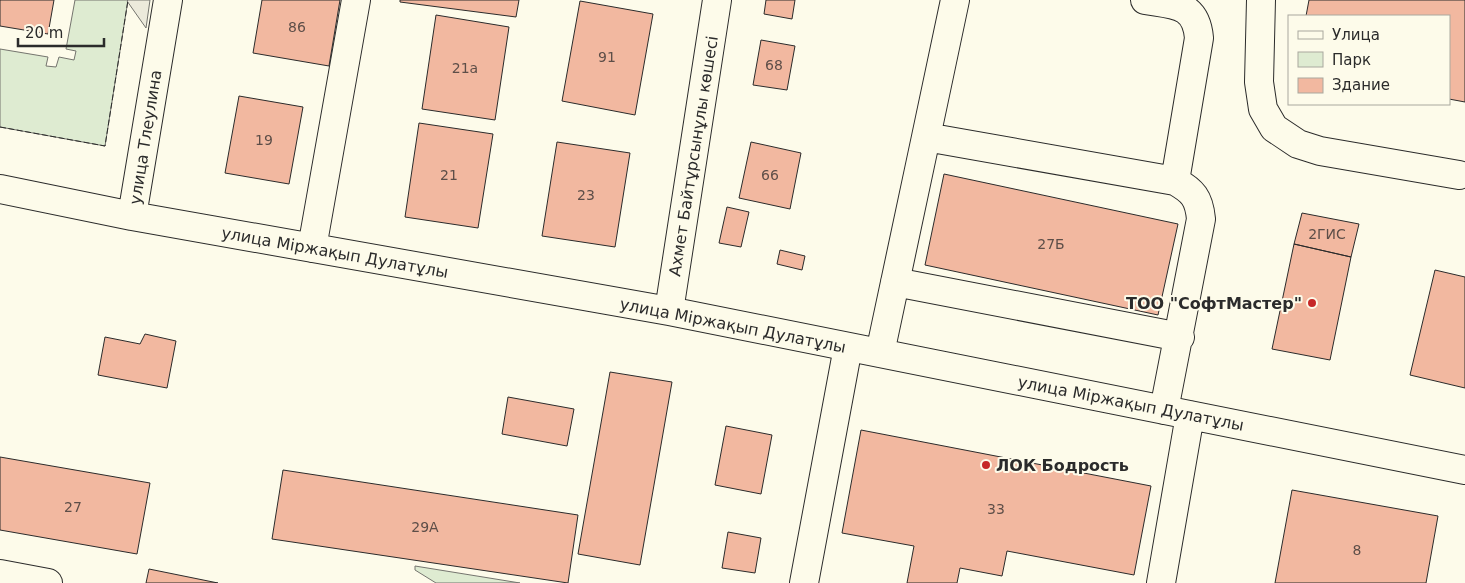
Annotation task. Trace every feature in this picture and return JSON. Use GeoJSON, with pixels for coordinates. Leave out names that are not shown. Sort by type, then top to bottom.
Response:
{"type":"FeatureCollection","features":[{"type":"Feature","properties":{"kind":"street","name":"улица Тлеулина"},"geometry":{"type":"LineString","coordinates":[[132,216],[168,0]]}},
{"type":"Feature","properties":{"kind":"street"},"geometry":{"type":"LineString","coordinates":[[312,248],[356,0]]}},
{"type":"Feature","properties":{"kind":"street","name":"Ахмет Байтұрсынұлы көшесі"},"geometry":{"type":"LineString","coordinates":[[669,311],[717,0]]}},
{"type":"Feature","properties":{"kind":"street"},"geometry":{"type":"LineString","coordinates":[[880,353],[955,0]]}},
{"type":"Feature","properties":{"kind":"street"},"geometry":{"type":"LineString","coordinates":[[1146,0],[1180,8],[1191,13],[1198,23],[1199,38],[1175,181]]}},
{"type":"Feature","properties":{"kind":"street"},"geometry":{"type":"LineString","coordinates":[[1261,0],[1258,82],[1263,109],[1274,128],[1298,144],[1320,151],[1459,175]]}},
{"type":"Feature","properties":{"kind":"street"},"geometry":{"type":"LineString","coordinates":[[926,137],[1175,181],[1187,188],[1194,195],[1200,206],[1201,219],[1180,337],[1177,412],[1161,583]]}},
{"type":"Feature","properties":{"kind":"street","name":"улица Міржақып Дулатұлы"},"geometry":{"type":"LineString","coordinates":[[0,188],[132,216],[669,311],[1465,470]]}},
{"type":"Feature","properties":{"kind":"street"},"geometry":{"type":"LineString","coordinates":[[895,282],[1180,337]]}},
{"type":"Feature","properties":{"kind":"street"},"geometry":{"type":"LineString","coordinates":[[804,583],[848,347]]}},
{"type":"Feature","properties":{"kind":"street"},"geometry":{"type":"LineString","coordinates":[[0,574],[48,583]]}},
{"type":"Feature","properties":{"kind":"green space"},"geometry":{"type":"Polygon","coordinates":[[[75,0],[128,0],[105,146],[0,127],[0,49],[48,57],[46,66],[56,67],[59,57],[74,60],[76,51],[66,49],[75,0]]]}},
{"type":"Feature","properties":{"kind":"green space"},"geometry":{"type":"Polygon","coordinates":[[[415,566],[520,583],[436,583],[415,570],[415,566]]]}},
{"type":"Feature","properties":{"kind":"shaded area"},"geometry":{"type":"Polygon","coordinates":[[[150,0],[146,28],[127,1],[150,0]]]}},
{"type":"Feature","properties":{"kind":"building"},"geometry":{"type":"Polygon","coordinates":[[[0,0],[54,0],[48,34],[0,26],[0,0]]]}},
{"type":"Feature","properties":{"kind":"building"},"geometry":{"type":"Polygon","coordinates":[[[262,0],[340,0],[329,66],[253,53],[262,0]]]}},
{"type":"Feature","properties":{"kind":"building"},"geometry":{"type":"Polygon","coordinates":[[[400,0],[519,0],[516,17],[400,2],[400,0]]]}},
{"type":"Feature","properties":{"kind":"building"},"geometry":{"type":"Polygon","coordinates":[[[766,0],[795,0],[792,19],[764,14],[766,0]]]}},
{"type":"Feature","properties":{"kind":"building"},"geometry":{"type":"Polygon","coordinates":[[[1309,0],[1465,0],[1465,102],[1450,99],[1450,15],[1306,15],[1309,0]]]}},
{"type":"Feature","properties":{"kind":"building"},"geometry":{"type":"Polygon","coordinates":[[[580,1],[653,14],[635,115],[562,101],[580,1]]]}},
{"type":"Feature","properties":{"kind":"building"},"geometry":{"type":"Polygon","coordinates":[[[436,15],[509,27],[495,120],[422,109],[436,15]]]}},
{"type":"Feature","properties":{"kind":"building"},"geometry":{"type":"Polygon","coordinates":[[[761,40],[795,46],[787,90],[753,85],[761,40]]]}},
{"type":"Feature","properties":{"kind":"building"},"geometry":{"type":"Polygon","coordinates":[[[239,96],[303,107],[289,184],[225,173],[239,96]]]}},
{"type":"Feature","properties":{"kind":"building"},"geometry":{"type":"Polygon","coordinates":[[[419,123],[493,134],[478,228],[405,217],[419,123]]]}},
{"type":"Feature","properties":{"kind":"building"},"geometry":{"type":"Polygon","coordinates":[[[557,142],[630,153],[615,247],[542,236],[557,142]]]}},
{"type":"Feature","properties":{"kind":"building"},"geometry":{"type":"Polygon","coordinates":[[[751,142],[801,153],[790,209],[739,198],[751,142]]]}},
{"type":"Feature","properties":{"kind":"building"},"geometry":{"type":"Polygon","coordinates":[[[944,174],[1178,224],[1158,315],[925,265],[944,174]]]}},
{"type":"Feature","properties":{"kind":"building"},"geometry":{"type":"Polygon","coordinates":[[[727,207],[749,212],[741,247],[719,243],[727,207]]]}},
{"type":"Feature","properties":{"kind":"building"},"geometry":{"type":"Polygon","coordinates":[[[1302,213],[1359,224],[1351,257],[1294,244],[1302,213]]]}},
{"type":"Feature","properties":{"kind":"building","name":"ТОО \"СофтМастер\""},"geometry":{"type":"Polygon","coordinates":[[[1294,244],[1351,257],[1330,360],[1272,349],[1294,244]]]}},
{"type":"Feature","properties":{"kind":"building"},"geometry":{"type":"Polygon","coordinates":[[[780,250],[805,256],[802,270],[777,264],[780,250]]]}},
{"type":"Feature","properties":{"kind":"building"},"geometry":{"type":"Polygon","coordinates":[[[1435,270],[1465,277],[1465,388],[1410,375],[1435,270]]]}},
{"type":"Feature","properties":{"kind":"building"},"geometry":{"type":"Polygon","coordinates":[[[145,334],[176,341],[167,388],[98,375],[105,337],[140,344],[145,334]]]}},
{"type":"Feature","properties":{"kind":"building"},"geometry":{"type":"Polygon","coordinates":[[[610,372],[672,382],[640,565],[578,554],[610,372]]]}},
{"type":"Feature","properties":{"kind":"building"},"geometry":{"type":"Polygon","coordinates":[[[508,397],[574,409],[567,446],[502,434],[508,397]]]}},
{"type":"Feature","properties":{"kind":"building"},"geometry":{"type":"Polygon","coordinates":[[[726,426],[772,435],[761,494],[715,485],[726,426]]]}},
{"type":"Feature","properties":{"kind":"building"},"geometry":{"type":"Polygon","coordinates":[[[861,430],[1151,486],[1134,575],[1007,551],[1002,576],[960,568],[957,583],[907,583],[914,546],[842,533],[861,430]]]}},
{"type":"Feature","properties":{"kind":"building"},"geometry":{"type":"Polygon","coordinates":[[[0,457],[150,483],[137,554],[0,530],[0,457]]]}},
{"type":"Feature","properties":{"kind":"building"},"geometry":{"type":"Polygon","coordinates":[[[283,470],[578,515],[568,583],[272,539],[283,470]]]}},
{"type":"Feature","properties":{"kind":"building"},"geometry":{"type":"Polygon","coordinates":[[[1292,490],[1438,516],[1426,583],[1275,583],[1292,490]]]}},
{"type":"Feature","properties":{"kind":"building"},"geometry":{"type":"Polygon","coordinates":[[[728,532],[761,538],[755,573],[722,568],[728,532]]]}},
{"type":"Feature","properties":{"kind":"building"},"geometry":{"type":"Polygon","coordinates":[[[149,569],[218,583],[146,583],[149,569]]]}},
{"type":"Feature","properties":{"kind":"fence"},"geometry":{"type":"LineString","coordinates":[[0,127],[105,146],[128,0]]}},
{"type":"Feature","properties":{"kind":"place","name":"ТОО \"СофтМастер\""},"geometry":{"type":"Point","coordinates":[1312,303]}},
{"type":"Feature","properties":{"kind":"place","name":"ЛОК Бодрость"},"geometry":{"type":"Point","coordinates":[986,465]}}]}
